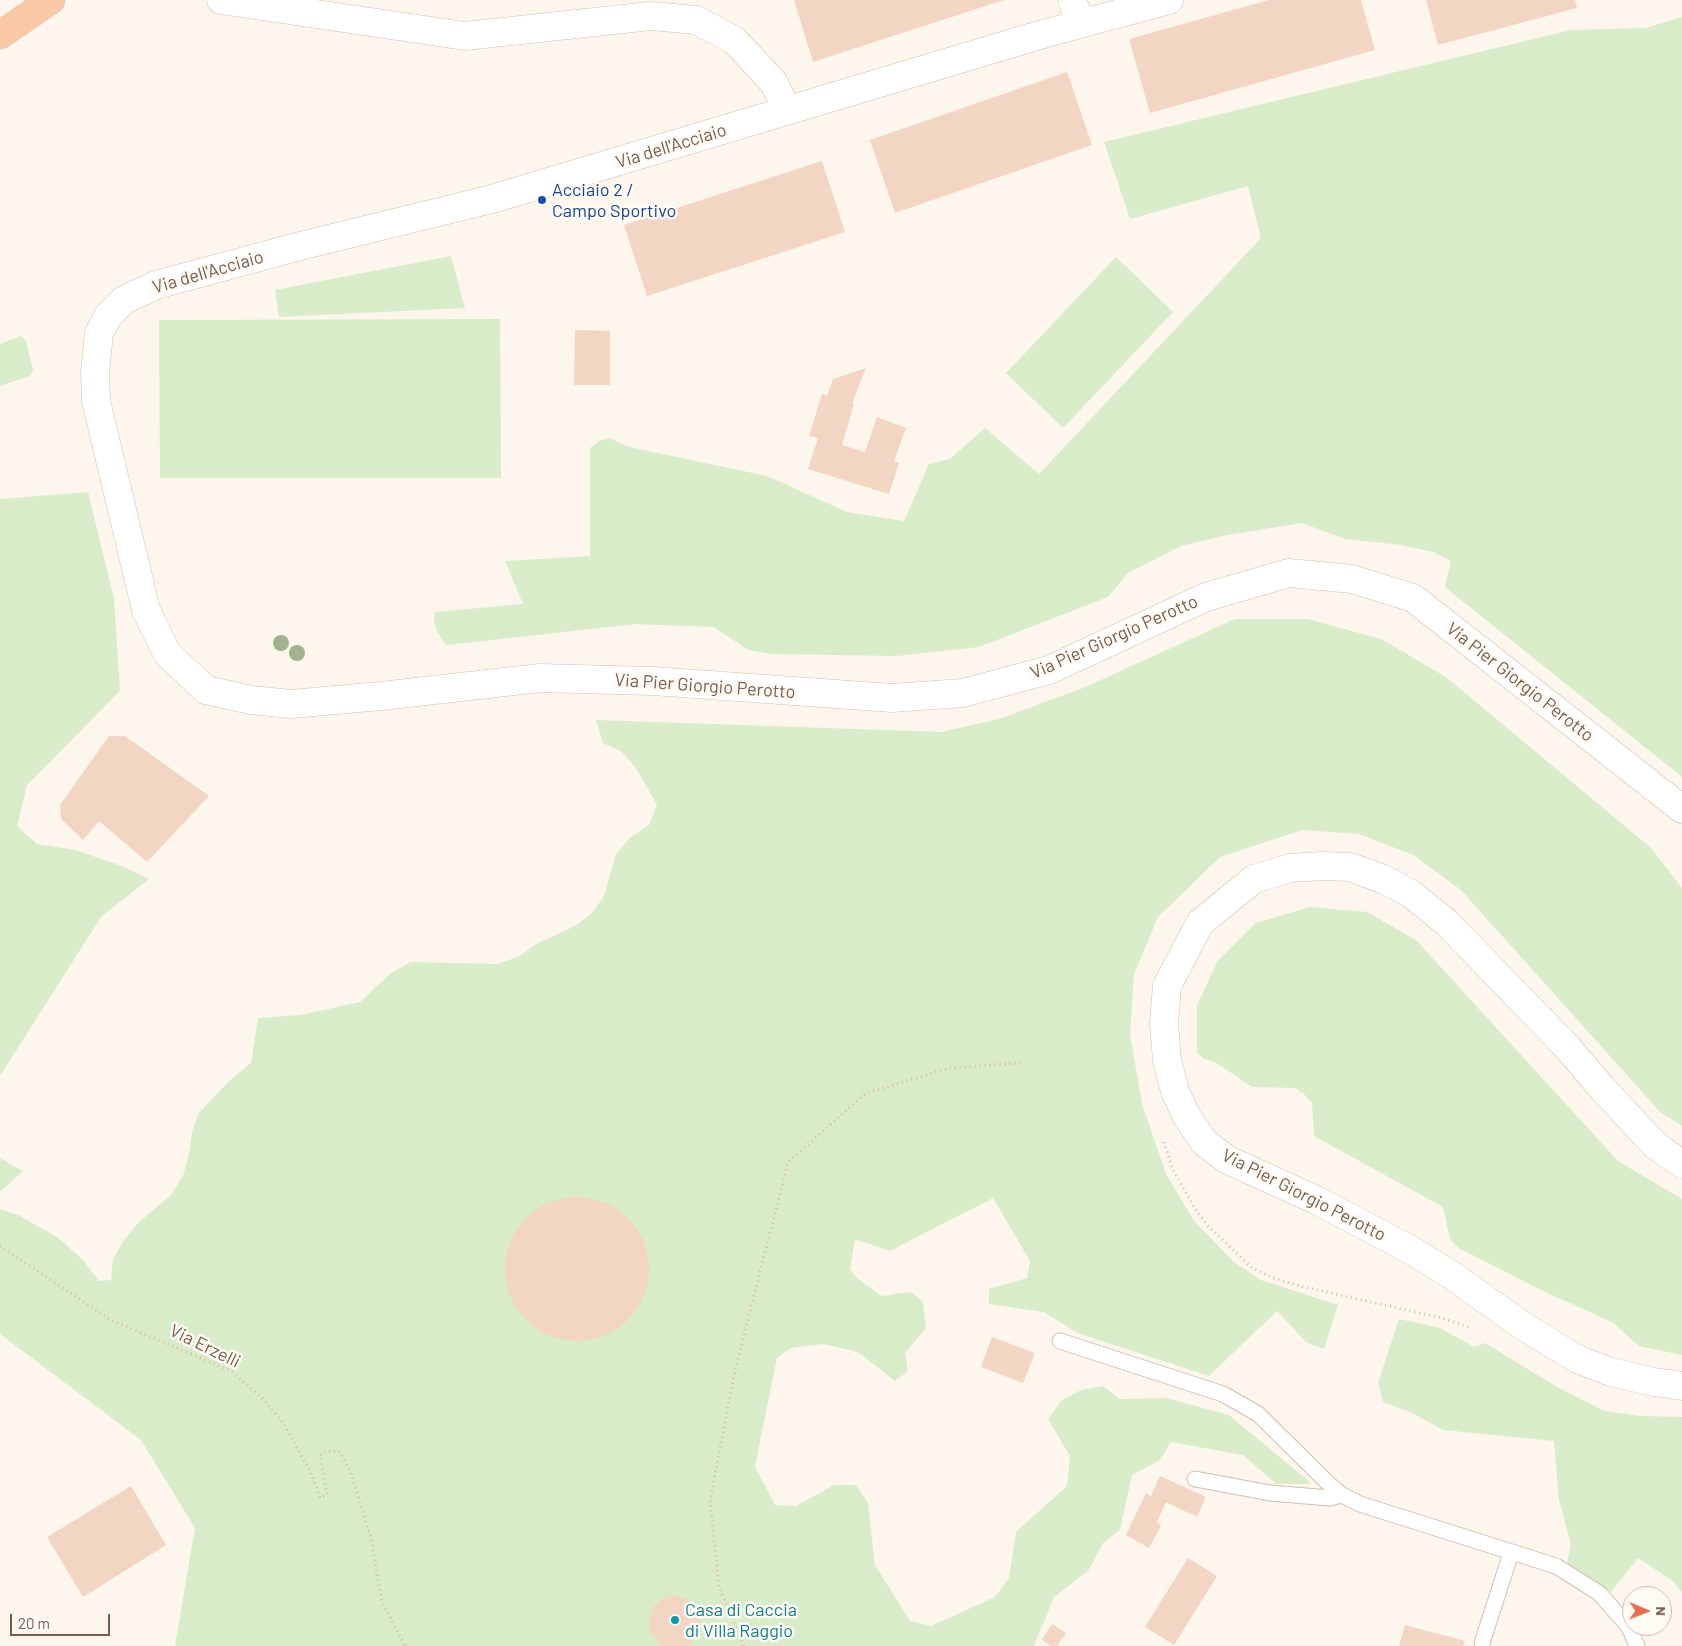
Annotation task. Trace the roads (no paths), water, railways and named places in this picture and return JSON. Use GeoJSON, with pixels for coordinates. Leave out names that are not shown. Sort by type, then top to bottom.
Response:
{"type":"FeatureCollection","features":[{"type":"Feature","properties":{"kind":"highway"},"geometry":{"type":"LineString","coordinates":[[0,35],[51,0]]}},
{"type":"Feature","properties":{"kind":"street"},"geometry":{"type":"LineString","coordinates":[[221,0],[466,36],[650,16],[696,20],[734,40],[774,82],[787,110]]}},
{"type":"Feature","properties":{"kind":"street","name":"Via dell'Acciaio"},"geometry":{"type":"LineString","coordinates":[[291,704],[251,700],[206,690],[167,653],[146,610],[96,401],[95,372],[99,333],[108,316],[124,300],[156,285],[304,245],[492,199],[787,110],[1076,12],[1169,0]]}},
{"type":"Feature","properties":{"kind":"street","name":"Via Pier Giorgio Perotto"},"geometry":{"type":"LineString","coordinates":[[291,704],[540,678],[653,681],[892,698],[963,693],[1049,670],[1206,597],[1289,573],[1352,579],[1413,598],[1682,809]]}},
{"type":"Feature","properties":{"kind":"street","name":"Via Pier Giorgio Perotto"},"geometry":{"type":"LineString","coordinates":[[1682,1164],[1655,1145],[1568,1048],[1447,923],[1410,893],[1382,878],[1350,867],[1324,866],[1290,868],[1254,879],[1200,923],[1167,986],[1164,1023],[1167,1060],[1175,1091],[1187,1117],[1205,1142],[1228,1160],[1316,1200],[1411,1250],[1453,1276],[1520,1324],[1577,1359],[1619,1374],[1682,1386]]}},
{"type":"Feature","properties":{"kind":"lane"},"geometry":{"type":"LineString","coordinates":[[1060,1341],[1223,1394],[1258,1414],[1288,1446],[1342,1495],[1370,1507],[1556,1566],[1599,1593],[1630,1627],[1637,1646]]}},
{"type":"Feature","properties":{"kind":"lane"},"geometry":{"type":"LineString","coordinates":[[1195,1480],[1278,1494],[1330,1498],[1342,1495]]}},
{"type":"Feature","properties":{"kind":"lane"},"geometry":{"type":"LineString","coordinates":[[1482,1643],[1511,1553]]}},
{"type":"Feature","properties":{"kind":"place","name":"Acciaio 2 / Campo Sportivo"},"geometry":{"type":"Point","coordinates":[542,200]}},
{"type":"Feature","properties":{"kind":"place","name":"Casa di Caccia di Villa Raggio"},"geometry":{"type":"Point","coordinates":[675,1620]}}]}
